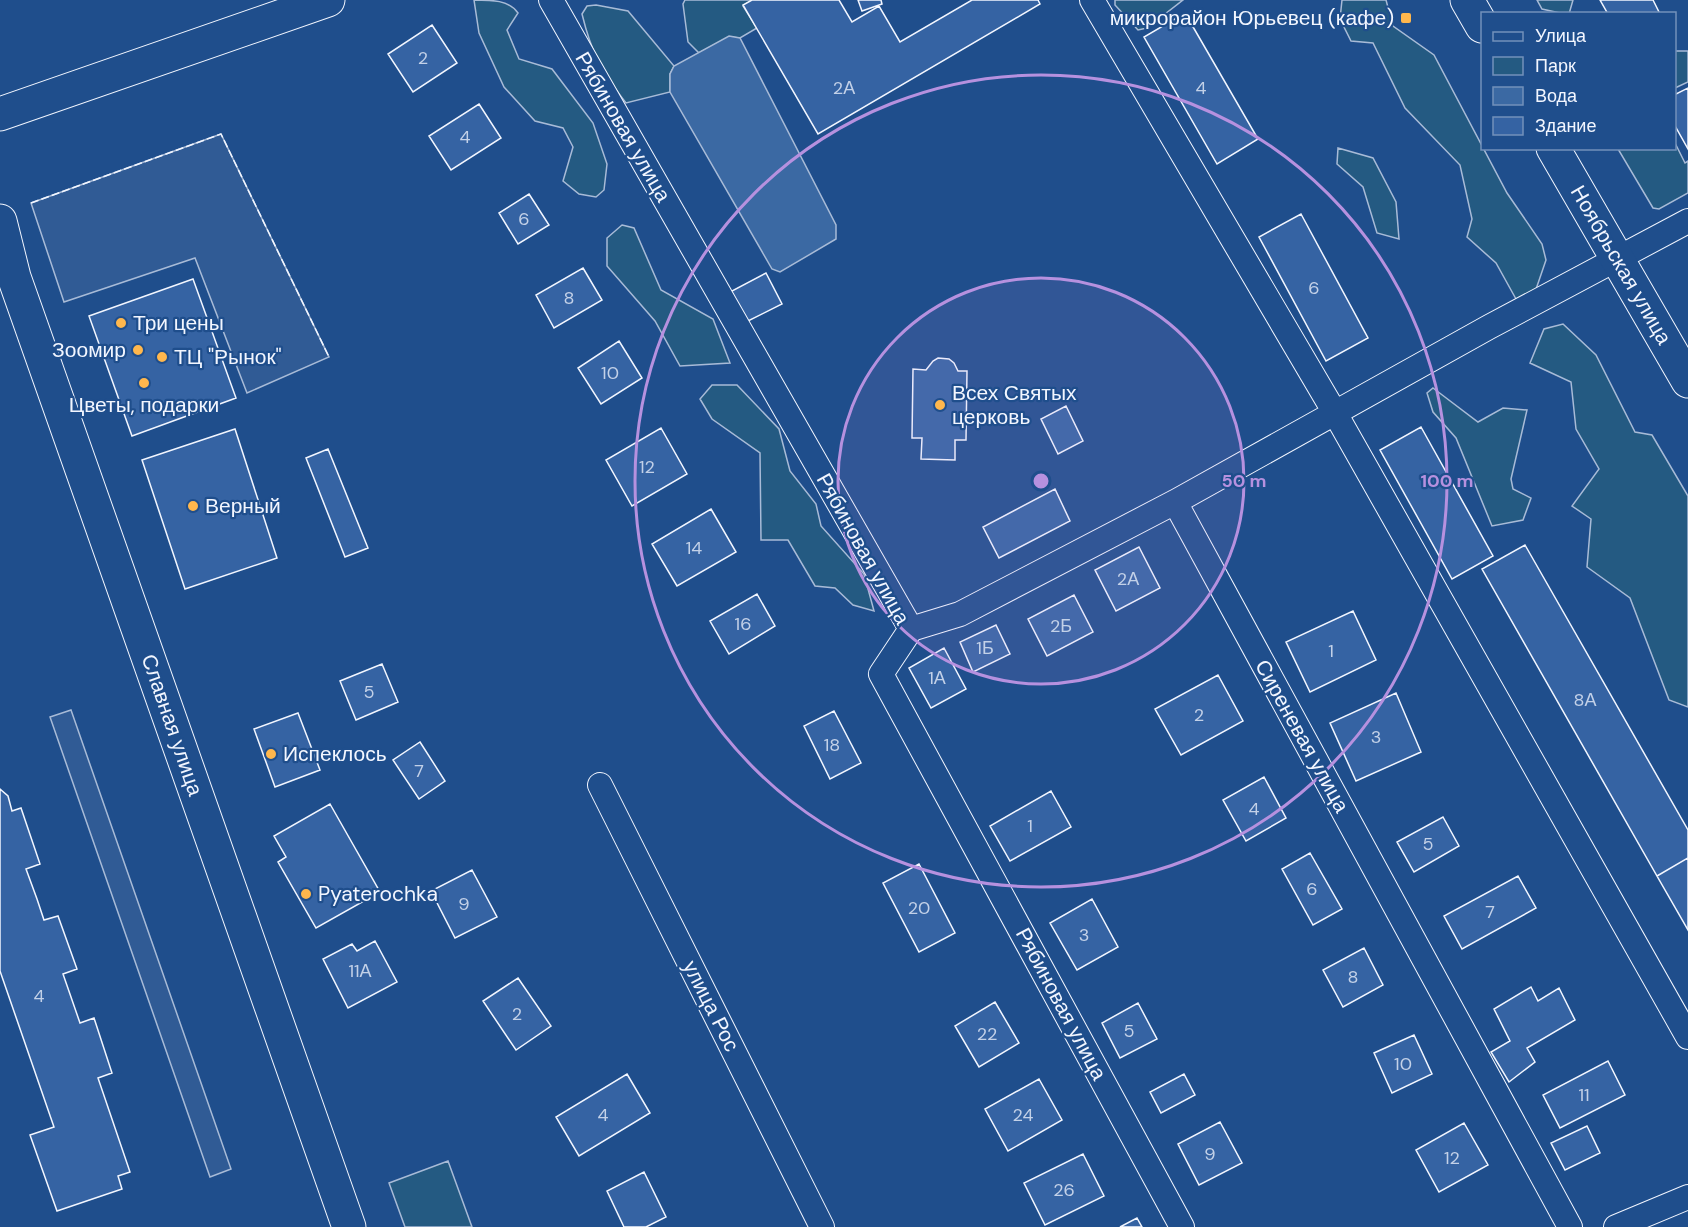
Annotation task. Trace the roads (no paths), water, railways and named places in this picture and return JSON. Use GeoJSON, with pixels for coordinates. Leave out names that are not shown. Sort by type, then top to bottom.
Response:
{"type":"FeatureCollection","features":[{"type":"Feature","properties":{"kind":"main road"},"geometry":{"type":"LineString","coordinates":[[0,114],[328,0]]}},
{"type":"Feature","properties":{"kind":"main road"},"geometry":{"type":"LineString","coordinates":[[1467,0],[1481,24]]}},
{"type":"Feature","properties":{"kind":"main road","name":"Ноябрьская улица"},"geometry":{"type":"LineString","coordinates":[[1554,150],[1688,381]]}},
{"type":"Feature","properties":{"kind":"main road","name":"Славная улица"},"geometry":{"type":"LineString","coordinates":[[0,221],[15,277],[349,1227]]}},
{"type":"Feature","properties":{"kind":"street","name":"Рябиновая улица"},"geometry":{"type":"LineString","coordinates":[[551,0],[911,629],[881,674],[1182,1227]]}},
{"type":"Feature","properties":{"kind":"street"},"geometry":{"type":"LineString","coordinates":[[1092,0],[1335,413],[1688,1037]]}},
{"type":"Feature","properties":{"kind":"street"},"geometry":{"type":"LineString","coordinates":[[911,629],[960,614],[1175,502],[1489,327],[1688,221]]}},
{"type":"Feature","properties":{"kind":"street","name":"Сиреневая улица"},"geometry":{"type":"LineString","coordinates":[[1175,502],[1570,1227]]}},
{"type":"Feature","properties":{"kind":"street","name":"улица Рос"},"geometry":{"type":"LineString","coordinates":[[600,785],[822,1227]]}},
{"type":"Feature","properties":{"kind":"street"},"geometry":{"type":"LineString","coordinates":[[1616,1227],[1688,1197]]}},
{"type":"Feature","properties":{"kind":"water"},"geometry":{"type":"Polygon","coordinates":[[[729,36],[740,38],[836,225],[836,239],[780,272],[772,269],[670,92],[670,74],[674,66],[729,36]]]}},
{"type":"Feature","properties":{"kind":"place","name":"микрорайон Юрьевец (кафе)"},"geometry":{"type":"Point","coordinates":[1406,18]}},
{"type":"Feature","properties":{"kind":"place","name":"Три цены"},"geometry":{"type":"Point","coordinates":[121,323]}},
{"type":"Feature","properties":{"kind":"place","name":"Зоомир"},"geometry":{"type":"Point","coordinates":[138,350]}},
{"type":"Feature","properties":{"kind":"place","name":"ТЦ \"Рынок\""},"geometry":{"type":"Point","coordinates":[162,357]}},
{"type":"Feature","properties":{"kind":"place","name":"Цветы, подарки"},"geometry":{"type":"Point","coordinates":[144,383]}},
{"type":"Feature","properties":{"kind":"place","name":"Всех Святых церковь"},"geometry":{"type":"Point","coordinates":[940,405]}},
{"type":"Feature","properties":{"kind":"place","name":"Верный"},"geometry":{"type":"Point","coordinates":[193,506]}},
{"type":"Feature","properties":{"kind":"place","name":"Испеклось"},"geometry":{"type":"Point","coordinates":[271,754]}},
{"type":"Feature","properties":{"kind":"place","name":"Pyaterochka"},"geometry":{"type":"Point","coordinates":[306,894]}}]}
